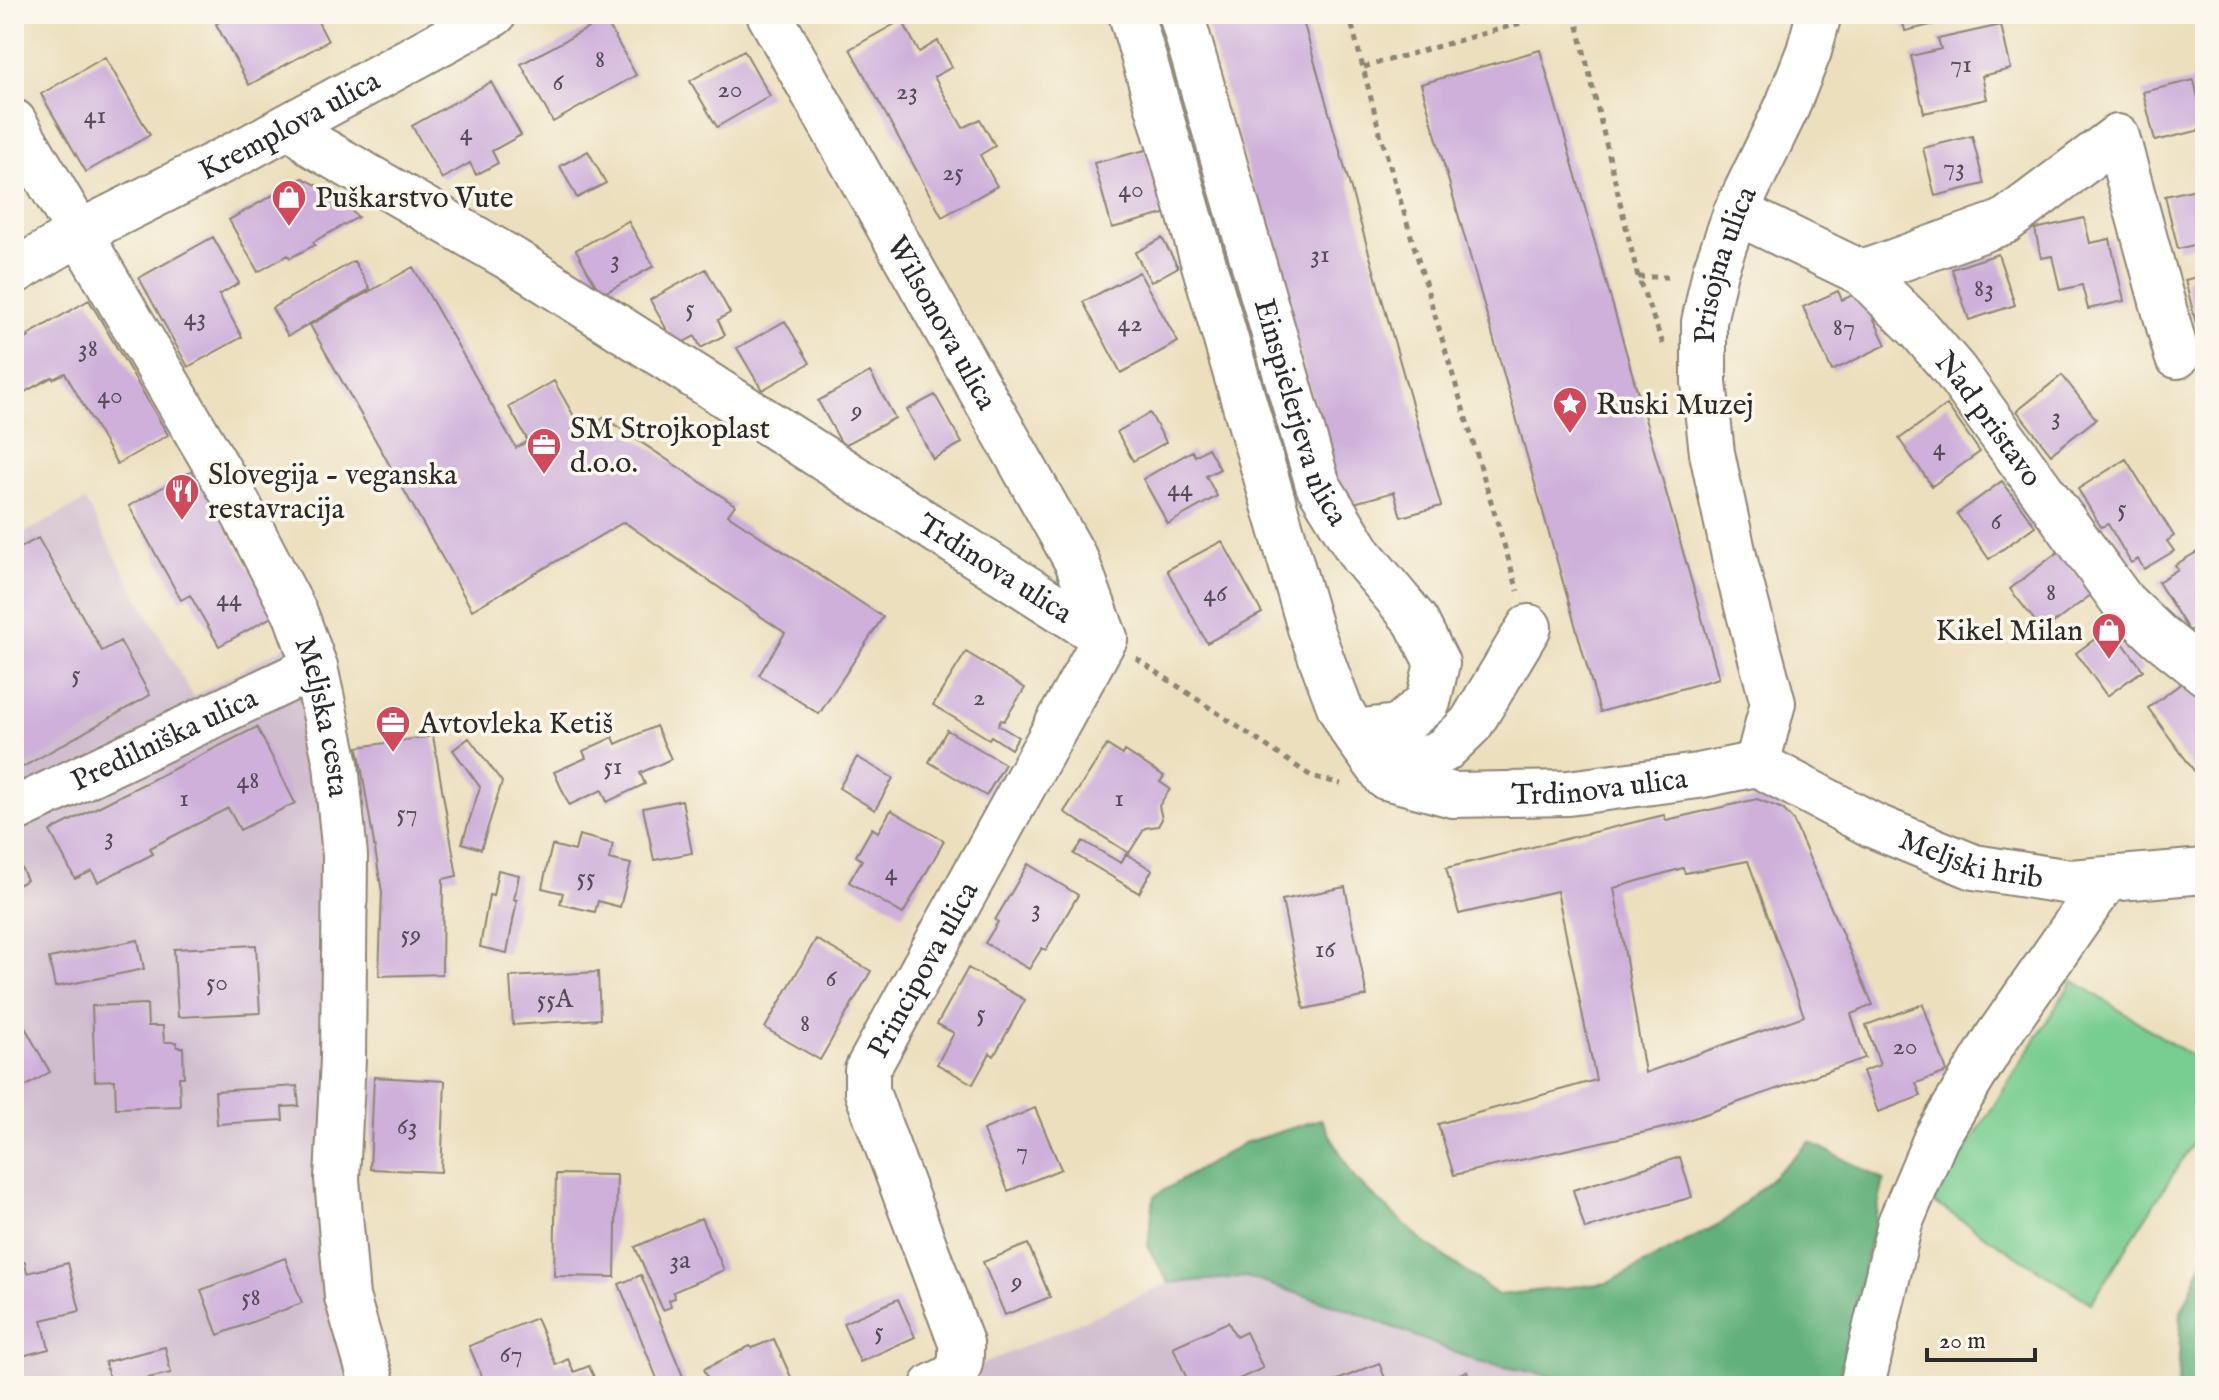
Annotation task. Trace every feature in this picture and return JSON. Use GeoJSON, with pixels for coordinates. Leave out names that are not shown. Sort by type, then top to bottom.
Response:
{"type":"FeatureCollection","features":[{"type":"Feature","properties":{"kind":"street","name":"Kremplova ulica"},"geometry":{"type":"LineString","coordinates":[[14,272],[81,232],[292,125],[494,14]]}},
{"type":"Feature","properties":{"kind":"street","name":"Wilsonova ulica"},"geometry":{"type":"LineString","coordinates":[[769,14],[1077,562],[1105,638]]}},
{"type":"Feature","properties":{"kind":"street","name":"Einspielerjeva ulica"},"geometry":{"type":"LineString","coordinates":[[1131,14],[1310,628],[1339,706],[1353,732],[1386,777]]}},
{"type":"Feature","properties":{"kind":"street","name":"Einspielerjeva ulica"},"geometry":{"type":"LineString","coordinates":[[1181,14],[1318,485],[1361,555],[1416,621],[1437,663],[1428,702],[1398,727],[1353,732]]}},
{"type":"Feature","properties":{"kind":"street","name":"Prisojna ulica"},"geometry":{"type":"LineString","coordinates":[[1757,764],[1773,703],[1736,565],[1718,481],[1704,382],[1704,322],[1715,271],[1736,212],[1787,107],[1809,51],[1819,14]]}},
{"type":"Feature","properties":{"kind":"street","name":"Meljska cesta"},"geometry":{"type":"LineString","coordinates":[[14,122],[234,496],[296,615],[315,667],[336,764],[345,856],[343,1058],[337,1179],[347,1297],[373,1386]]}},
{"type":"Feature","properties":{"kind":"street","name":"Trdinova ulica"},"geometry":{"type":"LineString","coordinates":[[292,125],[315,146],[513,260],[1105,638]]}},
{"type":"Feature","properties":{"kind":"street"},"geometry":{"type":"LineString","coordinates":[[1862,273],[2004,222],[2117,137],[2177,356]]}},
{"type":"Feature","properties":{"kind":"street","name":"Nad pristavo"},"geometry":{"type":"LineString","coordinates":[[1736,212],[1862,273],[1920,330],[1955,371],[2123,602],[2205,673]]}},
{"type":"Feature","properties":{"kind":"street"},"geometry":{"type":"LineString","coordinates":[[1386,777],[1444,750],[1471,724],[1529,627]]}},
{"type":"Feature","properties":{"kind":"street","name":"Principova ulica"},"geometry":{"type":"LineString","coordinates":[[947,1375],[961,1343],[867,1092],[867,1070],[1105,638]]}},
{"type":"Feature","properties":{"kind":"street","name":"Predilniška ulica"},"geometry":{"type":"LineString","coordinates":[[14,810],[315,667]]}},
{"type":"Feature","properties":{"kind":"street","name":"Trdinova ulica"},"geometry":{"type":"LineString","coordinates":[[1386,777],[1453,795],[1568,793],[1698,776],[1757,764]]}},
{"type":"Feature","properties":{"kind":"street","name":"Meljski hrib"},"geometry":{"type":"LineString","coordinates":[[1757,764],[1872,825],[1974,867],[2070,882],[2205,871]]}},
{"type":"Feature","properties":{"kind":"street"},"geometry":{"type":"LineString","coordinates":[[1862,1386],[1900,1223],[1936,1138],[1997,1037],[2106,880]]}},
{"type":"Feature","properties":{"kind":"path"},"geometry":{"type":"LineString","coordinates":[[1349,14],[1380,133],[1529,627]]}},
{"type":"Feature","properties":{"kind":"path"},"geometry":{"type":"LineString","coordinates":[[1575,14],[1638,277],[1666,353],[1704,382]]}},
{"type":"Feature","properties":{"kind":"path"},"geometry":{"type":"LineString","coordinates":[[1364,67],[1539,18]]}},
{"type":"Feature","properties":{"kind":"path","name":"Trdinova ulica"},"geometry":{"type":"LineString","coordinates":[[1105,638],[1311,776],[1343,784],[1386,777]]}},
{"type":"Feature","properties":{"kind":"shaded area"},"geometry":{"type":"Polygon","coordinates":[[[85,501],[193,697],[293,642],[320,765],[357,1386],[14,1386],[14,538],[85,501]]]}},
{"type":"Feature","properties":{"kind":"shaded area"},"geometry":{"type":"Polygon","coordinates":[[[1246,1277],[1353,1311],[1479,1362],[1603,1386],[933,1386],[1169,1283],[1246,1277]]]}},
{"type":"Feature","properties":{"kind":"green space"},"geometry":{"type":"Polygon","coordinates":[[[2073,980],[2205,1065],[2205,1124],[2091,1303],[1933,1202],[2073,980]]]}},
{"type":"Feature","properties":{"kind":"green space"},"geometry":{"type":"Polygon","coordinates":[[[1321,1119],[1355,1179],[1423,1241],[1498,1295],[1608,1283],[1725,1221],[1810,1142],[1884,1180],[1838,1383],[1876,1383],[1876,1386],[1603,1386],[1479,1362],[1353,1311],[1246,1277],[1169,1283],[1148,1247],[1154,1196],[1244,1143],[1321,1119]]]}},
{"type":"Feature","properties":{"kind":"green space"},"geometry":{"type":"Polygon","coordinates":[[[2205,1256],[2205,1386],[2178,1386],[2181,1313],[2205,1256]]]}},
{"type":"Feature","properties":{"kind":"building"},"geometry":{"type":"Polygon","coordinates":[[[233,14],[314,14],[328,41],[249,85],[216,24],[233,14]]]}},
{"type":"Feature","properties":{"kind":"building"},"geometry":{"type":"Polygon","coordinates":[[[1204,14],[1301,14],[1441,506],[1401,517],[1394,492],[1343,506],[1204,14]]]}},
{"type":"Feature","properties":{"kind":"building"},"geometry":{"type":"Polygon","coordinates":[[[1901,14],[1964,14],[1965,17],[1905,31],[1901,14]]]}},
{"type":"Feature","properties":{"kind":"building"},"geometry":{"type":"Polygon","coordinates":[[[605,19],[636,75],[553,122],[521,64],[605,19]]]}},
{"type":"Feature","properties":{"kind":"building"},"geometry":{"type":"Polygon","coordinates":[[[902,20],[919,52],[938,41],[952,67],[934,77],[963,128],[980,119],[995,146],[980,155],[997,186],[942,217],[850,49],[902,20]]]}},
{"type":"Feature","properties":{"kind":"building"},"geometry":{"type":"Polygon","coordinates":[[[2001,25],[2011,69],[1982,76],[1987,99],[1924,113],[1911,56],[1941,49],[1938,39],[2001,25]]]}},
{"type":"Feature","properties":{"kind":"building"},"geometry":{"type":"Polygon","coordinates":[[[744,50],[770,96],[717,127],[690,81],[744,50]]]}},
{"type":"Feature","properties":{"kind":"building"},"geometry":{"type":"Polygon","coordinates":[[[1540,50],[1719,678],[1600,712],[1421,84],[1540,50]]]}},
{"type":"Feature","properties":{"kind":"building"},"geometry":{"type":"Polygon","coordinates":[[[105,57],[150,135],[86,172],[41,94],[105,57]]]}},
{"type":"Feature","properties":{"kind":"building"},"geometry":{"type":"Polygon","coordinates":[[[2194,80],[2205,129],[2155,141],[2143,92],[2194,80]]]}},
{"type":"Feature","properties":{"kind":"building"},"geometry":{"type":"Polygon","coordinates":[[[491,82],[521,135],[492,151],[498,163],[476,175],[470,163],[442,179],[412,126],[491,82]]]}},
{"type":"Feature","properties":{"kind":"building"},"geometry":{"type":"Polygon","coordinates":[[[1972,136],[1984,184],[1935,196],[1923,148],[1972,136]]]}},
{"type":"Feature","properties":{"kind":"building"},"geometry":{"type":"Polygon","coordinates":[[[1150,149],[1168,213],[1112,228],[1094,163],[1150,149]]]}},
{"type":"Feature","properties":{"kind":"building"},"geometry":{"type":"Polygon","coordinates":[[[588,151],[606,183],[577,198],[560,166],[588,151]]]}},
{"type":"Feature","properties":{"kind":"building"},"geometry":{"type":"Polygon","coordinates":[[[303,178],[332,193],[358,217],[313,242],[315,245],[290,258],[288,255],[258,272],[229,220],[303,178]]]}},
{"type":"Feature","properties":{"kind":"building"},"geometry":{"type":"Polygon","coordinates":[[[2205,187],[2205,242],[2178,249],[2165,196],[2205,187]]]}},
{"type":"Feature","properties":{"kind":"building"},"geometry":{"type":"Polygon","coordinates":[[[2084,218],[2090,243],[2110,239],[2124,301],[2088,309],[2082,285],[2060,290],[2052,256],[2041,258],[2035,229],[2084,218]]]}},
{"type":"Feature","properties":{"kind":"building"},"geometry":{"type":"Polygon","coordinates":[[[628,221],[654,266],[601,295],[576,250],[628,221]]]}},
{"type":"Feature","properties":{"kind":"building"},"geometry":{"type":"Polygon","coordinates":[[[213,237],[239,283],[219,295],[242,337],[188,367],[139,278],[213,237]]]}},
{"type":"Feature","properties":{"kind":"building"},"geometry":{"type":"Polygon","coordinates":[[[1162,238],[1178,267],[1151,282],[1135,253],[1162,238]]]}},
{"type":"Feature","properties":{"kind":"building"},"geometry":{"type":"Polygon","coordinates":[[[1998,254],[2015,305],[1969,320],[1952,269],[1998,254]]]}},
{"type":"Feature","properties":{"kind":"building"},"geometry":{"type":"Polygon","coordinates":[[[354,261],[370,289],[288,336],[272,308],[354,261]]]}},
{"type":"Feature","properties":{"kind":"building","name":"SM Strojkoplast d.o.o."},"geometry":{"type":"Polygon","coordinates":[[[413,267],[516,448],[528,441],[509,407],[554,381],[579,425],[592,433],[603,417],[735,505],[728,515],[883,617],[819,714],[759,675],[785,633],[624,522],[472,610],[310,325],[413,267]]]}},
{"type":"Feature","properties":{"kind":"building"},"geometry":{"type":"Polygon","coordinates":[[[706,269],[730,313],[718,320],[725,335],[701,348],[695,336],[676,346],[650,300],[706,269]]]}},
{"type":"Feature","properties":{"kind":"building"},"geometry":{"type":"Polygon","coordinates":[[[1139,272],[1178,342],[1121,373],[1083,302],[1139,272]]]}},
{"type":"Feature","properties":{"kind":"building"},"geometry":{"type":"Polygon","coordinates":[[[2205,275],[2205,334],[2199,335],[2185,280],[2205,275]]]}},
{"type":"Feature","properties":{"kind":"building"},"geometry":{"type":"Polygon","coordinates":[[[1838,291],[1842,300],[1861,291],[1886,345],[1832,371],[1803,307],[1838,291]]]}},
{"type":"Feature","properties":{"kind":"building"},"geometry":{"type":"Polygon","coordinates":[[[89,300],[168,435],[117,464],[65,373],[23,393],[14,377],[14,346],[89,300]]]}},
{"type":"Feature","properties":{"kind":"building"},"geometry":{"type":"Polygon","coordinates":[[[785,321],[810,363],[762,390],[737,348],[785,321]]]}},
{"type":"Feature","properties":{"kind":"building"},"geometry":{"type":"Polygon","coordinates":[[[870,372],[895,418],[843,446],[818,401],[870,372]]]}},
{"type":"Feature","properties":{"kind":"building"},"geometry":{"type":"Polygon","coordinates":[[[2062,375],[2096,419],[2051,454],[2017,411],[2062,375]]]}},
{"type":"Feature","properties":{"kind":"building"},"geometry":{"type":"Polygon","coordinates":[[[935,395],[962,443],[933,459],[907,410],[935,395]]]}},
{"type":"Feature","properties":{"kind":"building"},"geometry":{"type":"Polygon","coordinates":[[[1947,405],[1980,452],[1932,486],[1899,439],[1947,405]]]}},
{"type":"Feature","properties":{"kind":"building"},"geometry":{"type":"Polygon","coordinates":[[[1150,413],[1166,442],[1133,461],[1117,432],[1150,413]]]}},
{"type":"Feature","properties":{"kind":"building"},"geometry":{"type":"Polygon","coordinates":[[[1208,448],[1220,469],[1206,476],[1217,496],[1168,524],[1143,479],[1192,451],[1195,456],[1208,448]]]}},
{"type":"Feature","properties":{"kind":"building"},"geometry":{"type":"Polygon","coordinates":[[[2126,459],[2174,536],[2167,541],[2174,551],[2144,569],[2138,559],[2131,563],[2108,524],[2101,527],[2078,489],[2126,459]]]}},
{"type":"Feature","properties":{"kind":"building"},"geometry":{"type":"Polygon","coordinates":[[[194,470],[275,615],[219,646],[190,595],[181,600],[129,506],[194,470]]]}},
{"type":"Feature","properties":{"kind":"building"},"geometry":{"type":"Polygon","coordinates":[[[2002,481],[2035,526],[1989,559],[1957,514],[2002,481]]]}},
{"type":"Feature","properties":{"kind":"building"},"geometry":{"type":"Polygon","coordinates":[[[38,538],[102,651],[120,641],[150,695],[14,772],[14,551],[38,538]]]}},
{"type":"Feature","properties":{"kind":"building"},"geometry":{"type":"Polygon","coordinates":[[[1222,541],[1262,613],[1207,643],[1167,570],[1222,541]]]}},
{"type":"Feature","properties":{"kind":"building"},"geometry":{"type":"Polygon","coordinates":[[[2059,551],[2092,594],[2043,631],[2010,589],[2059,551]]]}},
{"type":"Feature","properties":{"kind":"building"},"geometry":{"type":"Polygon","coordinates":[[[2197,552],[2199,556],[2205,553],[2205,621],[2189,631],[2158,582],[2178,569],[2175,565],[2197,552]]]}},
{"type":"Feature","properties":{"kind":"building","name":"Kikel Milan"},"geometry":{"type":"Polygon","coordinates":[[[2111,627],[2143,670],[2107,696],[2076,653],[2111,627]]]}},
{"type":"Feature","properties":{"kind":"building"},"geometry":{"type":"Polygon","coordinates":[[[966,652],[1025,688],[1004,721],[1001,720],[998,725],[1018,737],[1011,749],[933,705],[966,652]]]}},
{"type":"Feature","properties":{"kind":"building"},"geometry":{"type":"Polygon","coordinates":[[[2190,677],[2205,698],[2205,765],[2195,772],[2148,708],[2190,677]]]}},
{"type":"Feature","properties":{"kind":"building"},"geometry":{"type":"Polygon","coordinates":[[[656,726],[671,759],[640,773],[645,784],[607,802],[602,790],[569,805],[554,772],[586,758],[583,751],[613,737],[616,744],[656,726]]]}},
{"type":"Feature","properties":{"kind":"building"},"geometry":{"type":"Polygon","coordinates":[[[257,727],[295,803],[240,830],[228,808],[150,848],[153,854],[98,882],[92,871],[75,879],[50,831],[257,727]]]}},
{"type":"Feature","properties":{"kind":"building"},"geometry":{"type":"Polygon","coordinates":[[[947,730],[1005,764],[986,796],[929,762],[947,730]]]}},
{"type":"Feature","properties":{"kind":"building"},"geometry":{"type":"Polygon","coordinates":[[[433,736],[457,876],[443,879],[442,974],[379,976],[382,892],[358,747],[433,736]]]}},
{"type":"Feature","properties":{"kind":"building"},"geometry":{"type":"Polygon","coordinates":[[[469,738],[502,782],[481,849],[462,843],[480,787],[453,750],[469,738]]]}},
{"type":"Feature","properties":{"kind":"building"},"geometry":{"type":"Polygon","coordinates":[[[1107,745],[1123,755],[1125,751],[1164,776],[1160,782],[1170,789],[1159,806],[1162,819],[1158,826],[1145,828],[1129,853],[1064,812],[1107,745]]]}},
{"type":"Feature","properties":{"kind":"building"},"geometry":{"type":"Polygon","coordinates":[[[857,757],[893,778],[875,810],[839,788],[857,757]]]}},
{"type":"Feature","properties":{"kind":"building"},"geometry":{"type":"Polygon","coordinates":[[[1757,799],[1783,809],[1793,820],[1873,1005],[1851,1014],[1865,1058],[1668,1127],[1454,1175],[1438,1124],[1596,1080],[1557,891],[1459,914],[1446,868],[1664,815],[1666,820],[1757,799]],[[1748,861],[1685,873],[1683,868],[1614,888],[1645,1073],[1804,1016],[1748,861]]]}},
{"type":"Feature","properties":{"kind":"building"},"geometry":{"type":"Polygon","coordinates":[[[682,800],[692,853],[654,860],[643,808],[682,800]]]}},
{"type":"Feature","properties":{"kind":"building"},"geometry":{"type":"Polygon","coordinates":[[[891,810],[944,841],[903,914],[849,882],[862,860],[856,856],[872,828],[878,832],[891,810]]]}},
{"type":"Feature","properties":{"kind":"building"},"geometry":{"type":"Polygon","coordinates":[[[579,835],[613,844],[609,859],[631,864],[620,907],[598,901],[595,912],[560,904],[563,893],[542,888],[552,845],[575,851],[579,835]]]}},
{"type":"Feature","properties":{"kind":"building"},"geometry":{"type":"Polygon","coordinates":[[[1083,841],[1121,863],[1126,854],[1152,870],[1139,893],[1074,854],[1083,841]]]}},
{"type":"Feature","properties":{"kind":"building"},"geometry":{"type":"Polygon","coordinates":[[[14,852],[27,880],[14,887],[14,852]]]}},
{"type":"Feature","properties":{"kind":"building"},"geometry":{"type":"Polygon","coordinates":[[[1028,864],[1078,895],[1046,950],[1042,948],[1029,969],[985,943],[1028,864]]]}},
{"type":"Feature","properties":{"kind":"building"},"geometry":{"type":"Polygon","coordinates":[[[498,870],[519,875],[507,953],[480,947],[489,895],[493,896],[498,870]]]}},
{"type":"Feature","properties":{"kind":"building"},"geometry":{"type":"Polygon","coordinates":[[[1345,887],[1367,996],[1304,1009],[1282,900],[1345,887]]]}},
{"type":"Feature","properties":{"kind":"building"},"geometry":{"type":"Polygon","coordinates":[[[816,939],[871,971],[820,1060],[765,1028],[816,939]]]}},
{"type":"Feature","properties":{"kind":"building"},"geometry":{"type":"Polygon","coordinates":[[[138,940],[144,969],[55,987],[49,958],[138,940]]]}},
{"type":"Feature","properties":{"kind":"building"},"geometry":{"type":"Polygon","coordinates":[[[256,945],[260,1013],[178,1017],[174,949],[256,945]]]}},
{"type":"Feature","properties":{"kind":"building"},"geometry":{"type":"Polygon","coordinates":[[[968,968],[1025,1000],[994,1056],[990,1053],[973,1084],[937,1064],[954,1033],[937,1024],[968,968]]]}},
{"type":"Feature","properties":{"kind":"building"},"geometry":{"type":"Polygon","coordinates":[[[598,972],[600,1019],[513,1025],[510,977],[598,972]]]}},
{"type":"Feature","properties":{"kind":"building"},"geometry":{"type":"Polygon","coordinates":[[[147,1004],[148,1026],[163,1026],[164,1042],[177,1042],[177,1047],[183,1047],[184,1077],[179,1077],[180,1106],[116,1108],[115,1080],[95,1081],[92,1006],[147,1004]]]}},
{"type":"Feature","properties":{"kind":"building"},"geometry":{"type":"Polygon","coordinates":[[[1923,1004],[1947,1072],[1916,1083],[1921,1096],[1878,1112],[1863,1071],[1880,1065],[1866,1025],[1923,1004]]]}},
{"type":"Feature","properties":{"kind":"building"},"geometry":{"type":"Polygon","coordinates":[[[14,1008],[50,1072],[14,1093],[14,1008]]]}},
{"type":"Feature","properties":{"kind":"building"},"geometry":{"type":"Polygon","coordinates":[[[374,1077],[445,1081],[441,1172],[370,1169],[374,1077]]]}},
{"type":"Feature","properties":{"kind":"building"},"geometry":{"type":"Polygon","coordinates":[[[297,1086],[299,1106],[282,1107],[283,1120],[217,1124],[215,1091],[297,1086]]]}},
{"type":"Feature","properties":{"kind":"building"},"geometry":{"type":"Polygon","coordinates":[[[1035,1108],[1061,1169],[1008,1191],[983,1130],[1035,1108]]]}},
{"type":"Feature","properties":{"kind":"building"},"geometry":{"type":"Polygon","coordinates":[[[1680,1157],[1692,1197],[1585,1229],[1573,1190],[1680,1157]]]}},
{"type":"Feature","properties":{"kind":"building"},"geometry":{"type":"Polygon","coordinates":[[[556,1174],[617,1175],[615,1277],[554,1276],[556,1174]]]}},
{"type":"Feature","properties":{"kind":"building"},"geometry":{"type":"Polygon","coordinates":[[[701,1218],[724,1270],[673,1292],[675,1298],[669,1300],[671,1307],[663,1310],[635,1247],[701,1218]]]}},
{"type":"Feature","properties":{"kind":"building"},"geometry":{"type":"Polygon","coordinates":[[[1028,1244],[1050,1297],[1005,1315],[983,1262],[1028,1244]]]}},
{"type":"Feature","properties":{"kind":"building"},"geometry":{"type":"Polygon","coordinates":[[[285,1258],[302,1303],[218,1335],[201,1290],[285,1258]]]}},
{"type":"Feature","properties":{"kind":"building"},"geometry":{"type":"Polygon","coordinates":[[[25,1262],[27,1273],[68,1263],[80,1311],[42,1320],[49,1349],[14,1358],[14,1264],[25,1262]]]}},
{"type":"Feature","properties":{"kind":"building"},"geometry":{"type":"Polygon","coordinates":[[[641,1275],[687,1386],[660,1386],[619,1284],[641,1275]]]}},
{"type":"Feature","properties":{"kind":"building"},"geometry":{"type":"Polygon","coordinates":[[[898,1299],[915,1337],[860,1362],[843,1323],[898,1299]]]}},
{"type":"Feature","properties":{"kind":"building"},"geometry":{"type":"Polygon","coordinates":[[[536,1318],[556,1365],[568,1359],[574,1372],[589,1366],[598,1386],[486,1386],[469,1346],[536,1318]]]}},
{"type":"Feature","properties":{"kind":"building"},"geometry":{"type":"Polygon","coordinates":[[[1228,1322],[1236,1337],[1246,1332],[1263,1368],[1224,1386],[1190,1386],[1173,1347],[1228,1322]]]}},
{"type":"Feature","properties":{"kind":"building"},"geometry":{"type":"Polygon","coordinates":[[[774,1339],[795,1386],[711,1386],[704,1369],[750,1346],[752,1348],[774,1339]]]}},
{"type":"Feature","properties":{"kind":"building"},"geometry":{"type":"Polygon","coordinates":[[[165,1347],[171,1373],[111,1386],[105,1362],[165,1347]]]}},
{"type":"Feature","properties":{"kind":"building"},"geometry":{"type":"Polygon","coordinates":[[[1379,1363],[1388,1386],[1323,1386],[1379,1363]]]}},
{"type":"Feature","properties":{"kind":"building"},"geometry":{"type":"Polygon","coordinates":[[[1467,1371],[1473,1386],[1430,1386],[1467,1371]]]}},
{"type":"Feature","properties":{"kind":"place","name":"Puškarstvo Vute"},"geometry":{"type":"Point","coordinates":[289,228]}},
{"type":"Feature","properties":{"kind":"place","name":"Ruski Muzej"},"geometry":{"type":"Point","coordinates":[1570,435]}},
{"type":"Feature","properties":{"kind":"place","name":"SM Strojkoplast d.o.o."},"geometry":{"type":"Point","coordinates":[544,476]}},
{"type":"Feature","properties":{"kind":"place","name":"Slovegija - veganska restavracija"},"geometry":{"type":"Point","coordinates":[182,522]}},
{"type":"Feature","properties":{"kind":"place","name":"Kikel Milan"},"geometry":{"type":"Point","coordinates":[2109,661]}},
{"type":"Feature","properties":{"kind":"place","name":"Avtovleka Ketiš"},"geometry":{"type":"Point","coordinates":[393,754]}}]}
